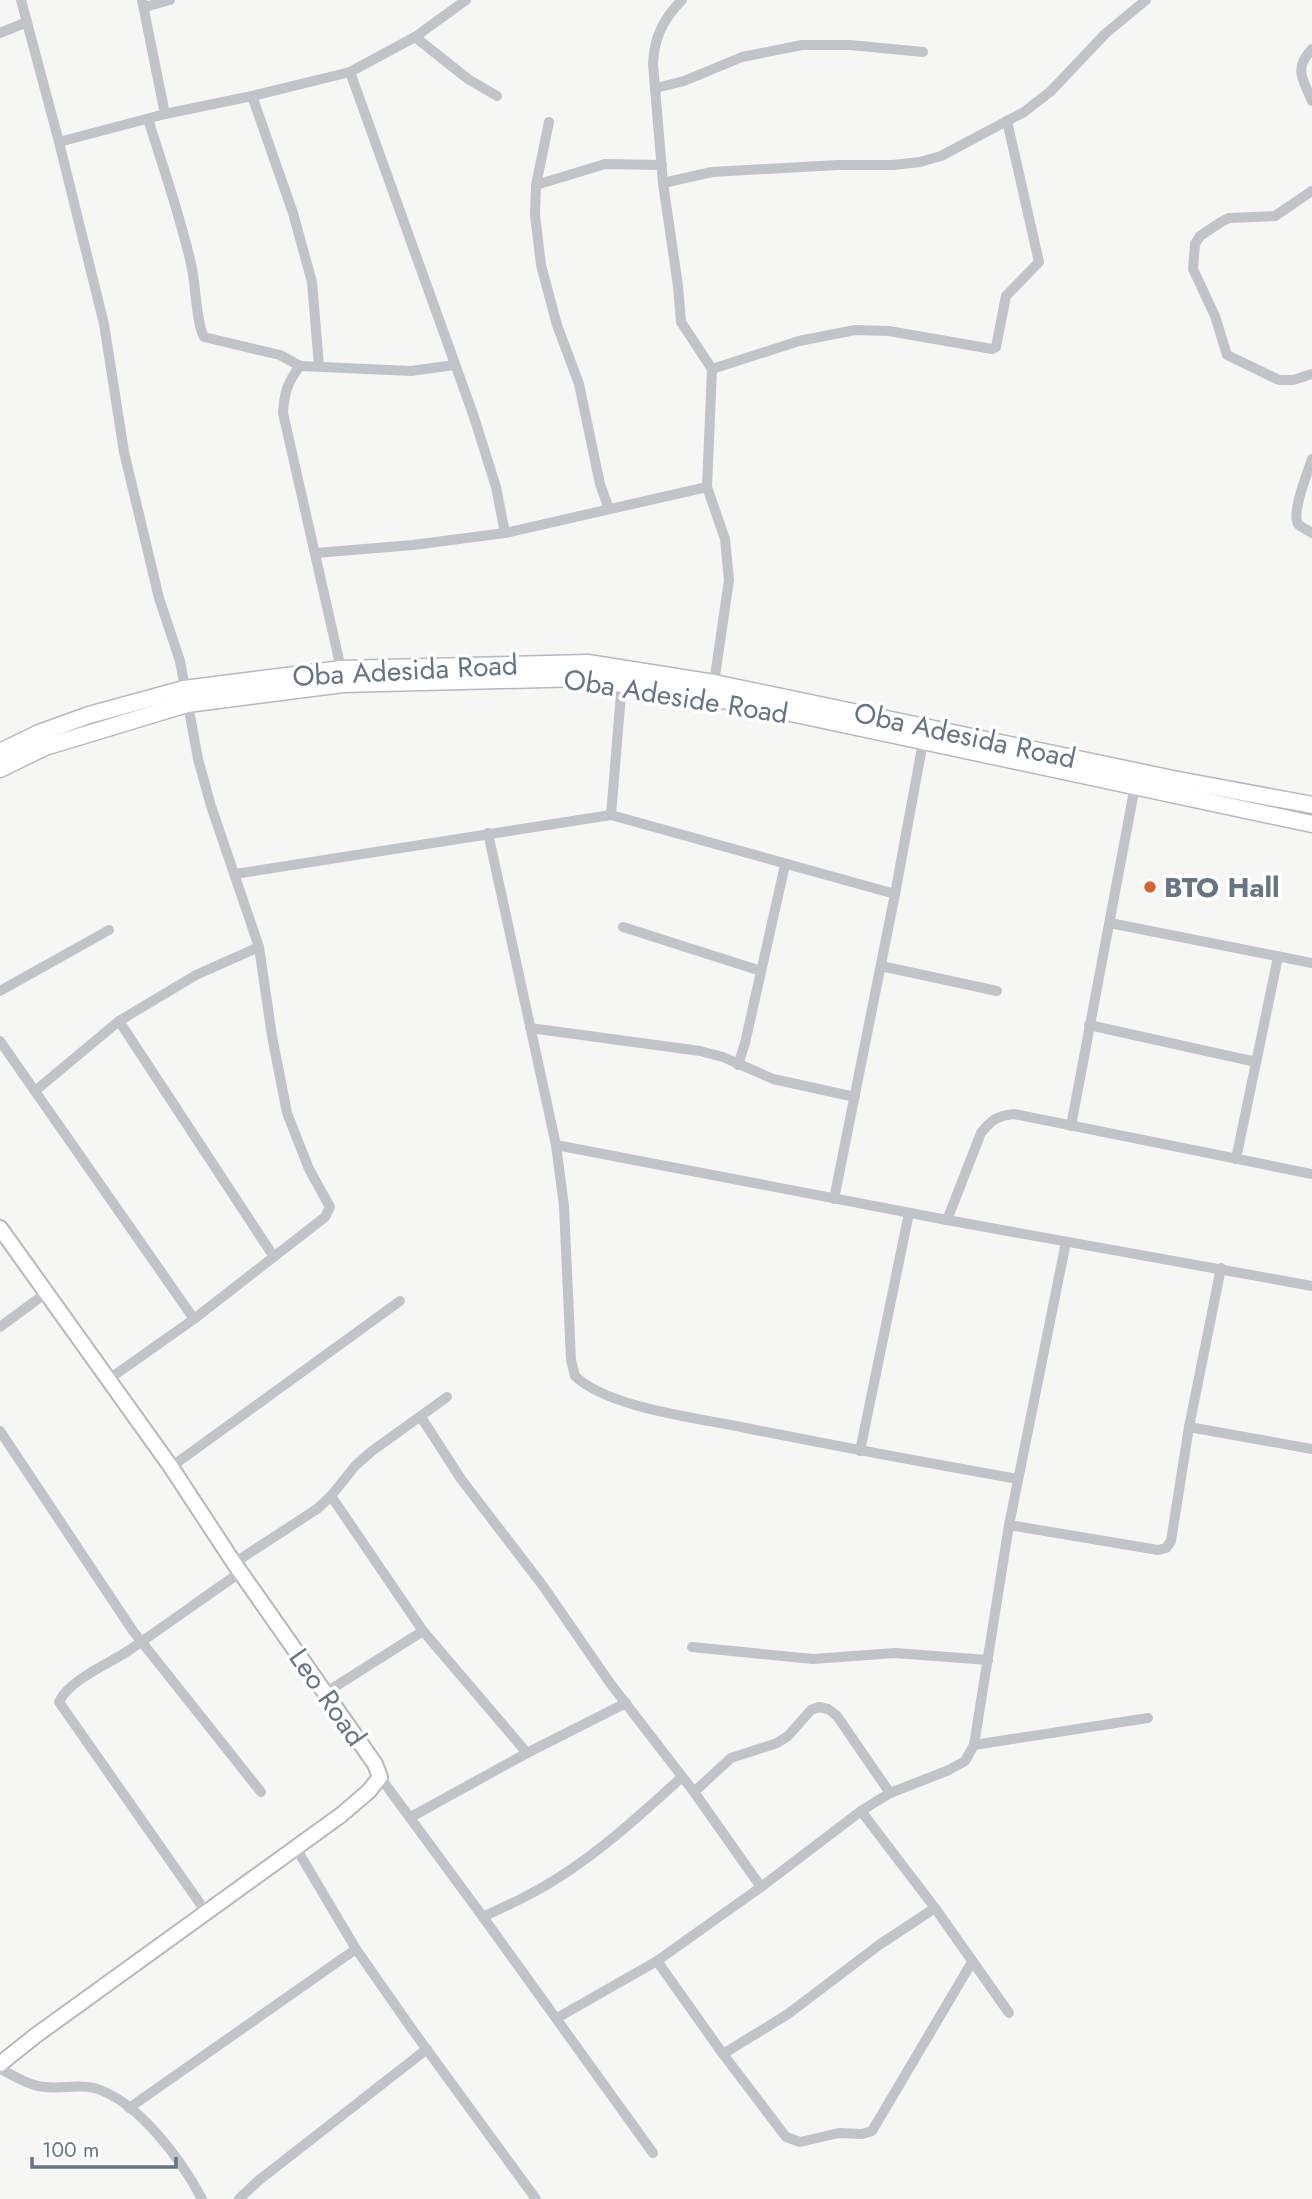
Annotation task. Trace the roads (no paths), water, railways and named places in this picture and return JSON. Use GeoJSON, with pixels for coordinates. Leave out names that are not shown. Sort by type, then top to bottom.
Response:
{"type":"FeatureCollection","features":[{"type":"Feature","properties":{"kind":"main road","name":"Oba Adesida Road"},"geometry":{"type":"LineString","coordinates":[[0,752],[39,733],[89,715],[186,696],[343,677],[588,663],[714,683],[897,729],[1172,787],[1312,806]]}},
{"type":"Feature","properties":{"kind":"main road","name":"Oba Adeside Road"},"geometry":{"type":"LineString","coordinates":[[343,677],[586,677],[622,682],[897,729],[923,742],[1135,786],[1172,787],[1312,824]]}},
{"type":"Feature","properties":{"kind":"main road"},"geometry":{"type":"LineString","coordinates":[[0,769],[45,747],[186,696]]}},
{"type":"Feature","properties":{"kind":"street"},"geometry":{"type":"LineString","coordinates":[[21,0],[104,324],[132,490],[159,598],[174,637],[204,782],[259,947],[287,1113],[309,1169],[330,1207],[325,1217],[194,1320],[108,1379]]}},
{"type":"Feature","properties":{"kind":"street"},"geometry":{"type":"LineString","coordinates":[[165,114],[143,4],[170,0]]}},
{"type":"Feature","properties":{"kind":"street"},"geometry":{"type":"LineString","coordinates":[[59,142],[165,114],[350,72],[415,37],[466,0]]}},
{"type":"Feature","properties":{"kind":"street"},"geometry":{"type":"LineString","coordinates":[[682,0],[667,16],[654,46],[663,183],[681,322],[712,369],[707,486],[725,539],[729,580],[714,683]]}},
{"type":"Feature","properties":{"kind":"street"},"geometry":{"type":"LineString","coordinates":[[663,183],[712,172],[920,162],[941,156],[1024,112],[1051,91],[1105,34],[1146,0]]}},
{"type":"Feature","properties":{"kind":"street"},"geometry":{"type":"LineString","coordinates":[[0,33],[27,22]]}},
{"type":"Feature","properties":{"kind":"street"},"geometry":{"type":"LineString","coordinates":[[415,37],[468,79],[497,96]]}},
{"type":"Feature","properties":{"kind":"street"},"geometry":{"type":"LineString","coordinates":[[656,88],[684,81],[742,57],[802,46],[850,45],[923,52]]}},
{"type":"Feature","properties":{"kind":"street"},"geometry":{"type":"LineString","coordinates":[[1312,49],[1303,59],[1300,69],[1312,101]]}},
{"type":"Feature","properties":{"kind":"street"},"geometry":{"type":"LineString","coordinates":[[350,72],[487,456],[505,533]]}},
{"type":"Feature","properties":{"kind":"street"},"geometry":{"type":"LineString","coordinates":[[252,96],[293,213],[312,282],[318,366]]}},
{"type":"Feature","properties":{"kind":"street"},"geometry":{"type":"LineString","coordinates":[[148,119],[186,243],[194,276],[199,329],[204,337],[280,355],[300,366],[411,371],[454,365]]}},
{"type":"Feature","properties":{"kind":"street"},"geometry":{"type":"LineString","coordinates":[[712,369],[799,341],[855,330],[888,331],[992,349],[996,347],[1006,296],[1039,262],[1007,121]]}},
{"type":"Feature","properties":{"kind":"street"},"geometry":{"type":"LineString","coordinates":[[549,122],[536,185],[535,215],[541,265],[557,325],[579,384],[600,484],[609,509]]}},
{"type":"Feature","properties":{"kind":"street"},"geometry":{"type":"LineString","coordinates":[[536,185],[605,164],[662,164]]}},
{"type":"Feature","properties":{"kind":"street"},"geometry":{"type":"LineString","coordinates":[[1312,191],[1275,216],[1237,218],[1221,222],[1200,236],[1193,257],[1197,281],[1215,316],[1227,355],[1279,380],[1293,380],[1312,374]]}},
{"type":"Feature","properties":{"kind":"street"},"geometry":{"type":"LineString","coordinates":[[300,366],[290,378],[284,396],[283,413],[343,677]]}},
{"type":"Feature","properties":{"kind":"street"},"geometry":{"type":"LineString","coordinates":[[1312,459],[1299,499],[1297,517],[1301,526],[1312,533]]}},
{"type":"Feature","properties":{"kind":"street"},"geometry":{"type":"LineString","coordinates":[[316,553],[413,545],[505,533],[707,486]]}},
{"type":"Feature","properties":{"kind":"street"},"geometry":{"type":"LineString","coordinates":[[611,815],[622,682]]}},
{"type":"Feature","properties":{"kind":"street"},"geometry":{"type":"LineString","coordinates":[[834,1199],[923,742]]}},
{"type":"Feature","properties":{"kind":"street"},"geometry":{"type":"LineString","coordinates":[[1071,1126],[1135,786]]}},
{"type":"Feature","properties":{"kind":"street"},"geometry":{"type":"LineString","coordinates":[[235,874],[611,815],[895,894]]}},
{"type":"Feature","properties":{"kind":"street"},"geometry":{"type":"LineString","coordinates":[[488,833],[556,1145],[564,1206],[571,1360],[575,1376],[594,1390],[641,1406],[860,1451],[1018,1479]]}},
{"type":"Feature","properties":{"kind":"street"},"geometry":{"type":"LineString","coordinates":[[738,1065],[785,865]]}},
{"type":"Feature","properties":{"kind":"street"},"geometry":{"type":"LineString","coordinates":[[1110,923],[1312,963]]}},
{"type":"Feature","properties":{"kind":"street"},"geometry":{"type":"LineString","coordinates":[[623,927],[761,971]]}},
{"type":"Feature","properties":{"kind":"street"},"geometry":{"type":"LineString","coordinates":[[0,991],[109,930]]}},
{"type":"Feature","properties":{"kind":"street"},"geometry":{"type":"LineString","coordinates":[[34,1091],[119,1021],[196,975],[259,947]]}},
{"type":"Feature","properties":{"kind":"street"},"geometry":{"type":"LineString","coordinates":[[1236,1159],[1278,957]]}},
{"type":"Feature","properties":{"kind":"street"},"geometry":{"type":"LineString","coordinates":[[881,966],[997,991]]}},
{"type":"Feature","properties":{"kind":"street"},"geometry":{"type":"LineString","coordinates":[[119,1021],[274,1256]]}},
{"type":"Feature","properties":{"kind":"street"},"geometry":{"type":"LineString","coordinates":[[1089,1024],[1256,1062]]}},
{"type":"Feature","properties":{"kind":"street"},"geometry":{"type":"LineString","coordinates":[[530,1028],[677,1047],[723,1057],[773,1079],[855,1097]]}},
{"type":"Feature","properties":{"kind":"street"},"geometry":{"type":"LineString","coordinates":[[0,1041],[194,1320]]}},
{"type":"Feature","properties":{"kind":"street"},"geometry":{"type":"LineString","coordinates":[[947,1220],[981,1133],[999,1116],[1014,1114],[1312,1174]]}},
{"type":"Feature","properties":{"kind":"street"},"geometry":{"type":"LineString","coordinates":[[556,1145],[909,1213],[1312,1286]]}},
{"type":"Feature","properties":{"kind":"street"},"geometry":{"type":"LineString","coordinates":[[860,1451],[909,1213]]}},
{"type":"Feature","properties":{"kind":"street","name":"Leo Road"},"geometry":{"type":"LineString","coordinates":[[0,1228],[171,1467],[375,1765],[380,1777],[369,1791],[296,1849],[206,1912],[0,2067]]}},
{"type":"Feature","properties":{"kind":"street"},"geometry":{"type":"LineString","coordinates":[[557,2018],[657,1961],[861,1811],[890,1793],[965,1761],[974,1745],[1009,1525],[1066,1242]]}},
{"type":"Feature","properties":{"kind":"street"},"geometry":{"type":"LineString","coordinates":[[1009,1525],[1158,1550],[1166,1548],[1171,1541],[1189,1427],[1221,1268]]}},
{"type":"Feature","properties":{"kind":"street"},"geometry":{"type":"LineString","coordinates":[[0,1327],[46,1293]]}},
{"type":"Feature","properties":{"kind":"street"},"geometry":{"type":"LineString","coordinates":[[171,1467],[400,1301]]}},
{"type":"Feature","properties":{"kind":"street"},"geometry":{"type":"LineString","coordinates":[[206,1912],[59,1702],[73,1686],[141,1641],[317,1509],[372,1451],[447,1397]]}},
{"type":"Feature","properties":{"kind":"street"},"geometry":{"type":"LineString","coordinates":[[421,1417],[461,1479],[528,1566],[761,1887]]}},
{"type":"Feature","properties":{"kind":"street"},"geometry":{"type":"LineString","coordinates":[[1189,1427],[1312,1449]]}},
{"type":"Feature","properties":{"kind":"street"},"geometry":{"type":"LineString","coordinates":[[0,1431],[122,1615],[261,1792]]}},
{"type":"Feature","properties":{"kind":"street"},"geometry":{"type":"LineString","coordinates":[[331,1496],[423,1631],[527,1753]]}},
{"type":"Feature","properties":{"kind":"street"},"geometry":{"type":"LineString","coordinates":[[325,1693],[423,1631]]}},
{"type":"Feature","properties":{"kind":"street"},"geometry":{"type":"LineString","coordinates":[[692,1647],[813,1659],[895,1653],[988,1660]]}},
{"type":"Feature","properties":{"kind":"street"},"geometry":{"type":"LineString","coordinates":[[411,1817],[527,1753],[626,1703]]}},
{"type":"Feature","properties":{"kind":"street"},"geometry":{"type":"LineString","coordinates":[[694,1792],[731,1758],[777,1743],[788,1736],[811,1710],[819,1707],[828,1709],[837,1716],[890,1793]]}},
{"type":"Feature","properties":{"kind":"street"},"geometry":{"type":"LineString","coordinates":[[974,1745],[1148,1718]]}},
{"type":"Feature","properties":{"kind":"street"},"geometry":{"type":"LineString","coordinates":[[380,1777],[653,2153]]}},
{"type":"Feature","properties":{"kind":"street"},"geometry":{"type":"LineString","coordinates":[[483,1917],[533,1893],[561,1875],[621,1830],[682,1777]]}},
{"type":"Feature","properties":{"kind":"street"},"geometry":{"type":"LineString","coordinates":[[861,1811],[935,1908],[1009,2013]]}},
{"type":"Feature","properties":{"kind":"street"},"geometry":{"type":"LineString","coordinates":[[296,1849],[356,1949],[537,2199]]}},
{"type":"Feature","properties":{"kind":"street"},"geometry":{"type":"LineString","coordinates":[[723,2054],[788,2014],[879,1945],[935,1908]]}},
{"type":"Feature","properties":{"kind":"street"},"geometry":{"type":"LineString","coordinates":[[129,2108],[356,1949]]}},
{"type":"Feature","properties":{"kind":"street"},"geometry":{"type":"LineString","coordinates":[[657,1961],[786,2137],[795,2142],[839,2133],[862,2134],[872,2131],[972,1962]]}},
{"type":"Feature","properties":{"kind":"street"},"geometry":{"type":"LineString","coordinates":[[237,2199],[427,2049]]}},
{"type":"Feature","properties":{"kind":"street"},"geometry":{"type":"LineString","coordinates":[[0,2067],[32,2084],[45,2087],[91,2087],[129,2108],[145,2122],[179,2162],[202,2199]]}},
{"type":"Feature","properties":{"kind":"place","name":"BTO Hall"},"geometry":{"type":"Point","coordinates":[1150,887]}}]}
